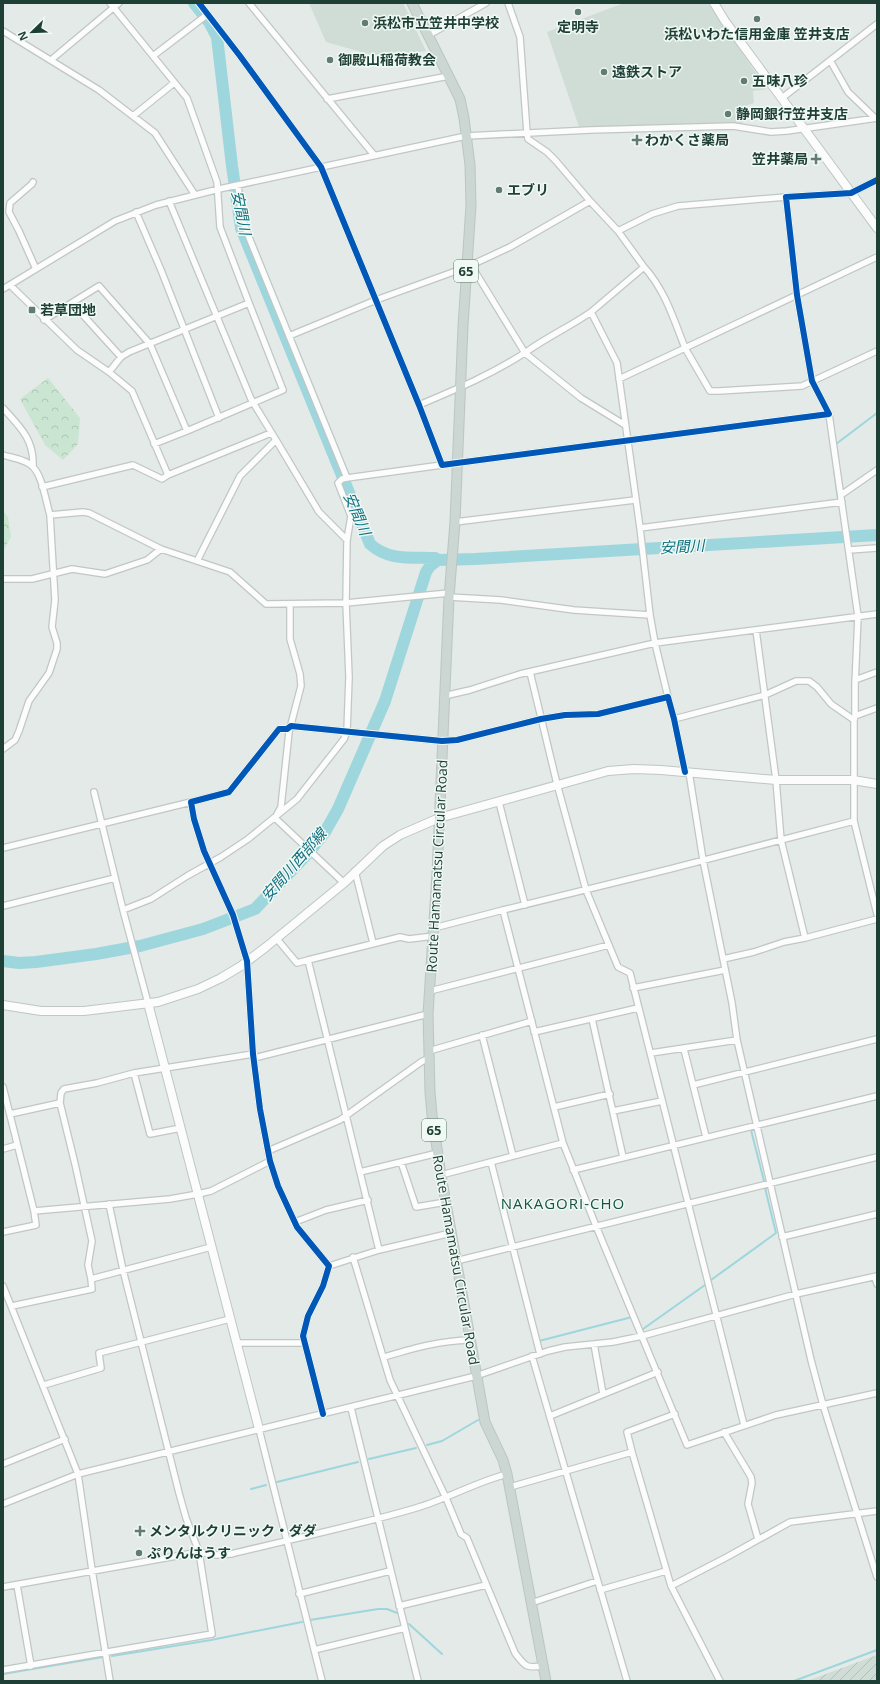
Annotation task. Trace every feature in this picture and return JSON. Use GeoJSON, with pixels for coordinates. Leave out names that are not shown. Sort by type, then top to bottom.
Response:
{"type":"FeatureCollection","features":[{"type":"Feature","properties":{"kind":"main road","name":"Route Hamamatsu Circular Road"},"geometry":{"type":"LineString","coordinates":[[412,3],[427,36],[460,99],[470,165],[471,205],[456,463],[455,522],[449,595],[434,932],[428,1014],[432,1115],[451,1233],[485,1422],[503,1460],[507,1474],[546,1681]]}},
{"type":"Feature","properties":{"kind":"street"},"geometry":{"type":"LineString","coordinates":[[51,60],[112,5],[119,3]]}},
{"type":"Feature","properties":{"kind":"street"},"geometry":{"type":"LineString","coordinates":[[199,3],[206,16],[321,167],[419,405],[442,465]]}},
{"type":"Feature","properties":{"kind":"street"},"geometry":{"type":"LineString","coordinates":[[249,3],[374,155]]}},
{"type":"Feature","properties":{"kind":"street"},"geometry":{"type":"LineString","coordinates":[[427,36],[486,3]]}},
{"type":"Feature","properties":{"kind":"street"},"geometry":{"type":"LineString","coordinates":[[508,3],[520,37],[528,139],[547,152],[618,231],[644,267],[656,280],[667,302],[685,348],[710,391],[802,386],[877,351]]}},
{"type":"Feature","properties":{"kind":"street"},"geometry":{"type":"LineString","coordinates":[[714,3],[725,22],[877,228]]}},
{"type":"Feature","properties":{"kind":"street"},"geometry":{"type":"LineString","coordinates":[[112,5],[186,98],[189,104],[219,189],[220,227],[283,390],[154,444]]}},
{"type":"Feature","properties":{"kind":"street"},"geometry":{"type":"LineString","coordinates":[[153,56],[206,16]]}},
{"type":"Feature","properties":{"kind":"street"},"geometry":{"type":"LineString","coordinates":[[782,98],[831,62],[877,24]]}},
{"type":"Feature","properties":{"kind":"street"},"geometry":{"type":"LineString","coordinates":[[3,31],[99,90],[154,133],[195,195]]}},
{"type":"Feature","properties":{"kind":"street"},"geometry":{"type":"LineString","coordinates":[[831,62],[848,92],[876,118]]}},
{"type":"Feature","properties":{"kind":"street"},"geometry":{"type":"LineString","coordinates":[[328,99],[449,76]]}},
{"type":"Feature","properties":{"kind":"street"},"geometry":{"type":"LineString","coordinates":[[132,116],[174,83]]}},
{"type":"Feature","properties":{"kind":"street"},"geometry":{"type":"LineString","coordinates":[[3,289],[115,221],[169,201],[231,186],[466,136],[733,126],[771,132],[804,129],[876,118]]}},
{"type":"Feature","properties":{"kind":"street"},"geometry":{"type":"LineString","coordinates":[[618,231],[652,214],[678,206],[851,193],[877,180]]}},
{"type":"Feature","properties":{"kind":"street"},"geometry":{"type":"LineString","coordinates":[[33,182],[10,203],[9,212],[36,269]]}},
{"type":"Feature","properties":{"kind":"street"},"geometry":{"type":"LineString","coordinates":[[238,185],[241,212],[246,230],[345,478]]}},
{"type":"Feature","properties":{"kind":"street"},"geometry":{"type":"LineString","coordinates":[[786,198],[797,295],[812,381],[829,414],[858,616],[854,718],[854,821],[877,914]]}},
{"type":"Feature","properties":{"kind":"street"},"geometry":{"type":"LineString","coordinates":[[169,201],[253,403],[319,512],[347,540]]}},
{"type":"Feature","properties":{"kind":"street"},"geometry":{"type":"LineString","coordinates":[[289,336],[376,300],[468,266],[510,247],[590,201]]}},
{"type":"Feature","properties":{"kind":"street"},"geometry":{"type":"LineString","coordinates":[[136,212],[161,270],[219,418]]}},
{"type":"Feature","properties":{"kind":"street"},"geometry":{"type":"LineString","coordinates":[[620,379],[877,257]]}},
{"type":"Feature","properties":{"kind":"street"},"geometry":{"type":"LineString","coordinates":[[468,266],[525,353],[581,398],[625,425]]}},
{"type":"Feature","properties":{"kind":"street"},"geometry":{"type":"LineString","coordinates":[[419,405],[460,388],[574,325],[644,267]]}},
{"type":"Feature","properties":{"kind":"street"},"geometry":{"type":"LineString","coordinates":[[10,285],[44,320],[77,350],[109,372],[132,391],[168,476]]}},
{"type":"Feature","properties":{"kind":"street"},"geometry":{"type":"LineString","coordinates":[[44,320],[99,286],[150,344],[187,431]]}},
{"type":"Feature","properties":{"kind":"street"},"geometry":{"type":"LineString","coordinates":[[109,372],[121,357],[249,303]]}},
{"type":"Feature","properties":{"kind":"street"},"geometry":{"type":"LineString","coordinates":[[72,304],[121,357]]}},
{"type":"Feature","properties":{"kind":"street"},"geometry":{"type":"LineString","coordinates":[[591,312],[617,363],[640,528],[650,616],[655,643],[687,772],[703,860],[726,970],[737,1040],[756,1125],[823,1405],[876,1569],[877,1577]]}},
{"type":"Feature","properties":{"kind":"street"},"geometry":{"type":"LineString","coordinates":[[3,408],[26,434],[33,455],[33,466]]}},
{"type":"Feature","properties":{"kind":"street"},"geometry":{"type":"LineString","coordinates":[[123,910],[151,899],[187,876],[210,864],[235,848],[275,818],[296,799],[344,739],[348,731],[349,677],[346,603],[347,540],[351,516],[338,483],[345,478],[829,414]]}},
{"type":"Feature","properties":{"kind":"street"},"geometry":{"type":"LineString","coordinates":[[42,487],[133,465],[162,479],[271,433]]}},
{"type":"Feature","properties":{"kind":"street"},"geometry":{"type":"LineString","coordinates":[[197,561],[240,476],[276,440]]}},
{"type":"Feature","properties":{"kind":"street"},"geometry":{"type":"LineString","coordinates":[[3,455],[33,466],[42,487],[50,515],[55,608],[52,627],[57,643],[54,662],[49,673],[29,702],[15,740],[3,749]]}},
{"type":"Feature","properties":{"kind":"street"},"geometry":{"type":"LineString","coordinates":[[640,528],[841,499],[877,470]]}},
{"type":"Feature","properties":{"kind":"street"},"geometry":{"type":"LineString","coordinates":[[455,522],[635,500]]}},
{"type":"Feature","properties":{"kind":"street"},"geometry":{"type":"LineString","coordinates":[[50,515],[83,512],[89,513],[161,549],[230,572],[237,576],[266,604],[346,603],[449,595],[501,600],[574,610],[650,616]]}},
{"type":"Feature","properties":{"kind":"street"},"geometry":{"type":"LineString","coordinates":[[849,550],[877,548]]}},
{"type":"Feature","properties":{"kind":"street"},"geometry":{"type":"LineString","coordinates":[[3,579],[32,579],[78,569],[105,574],[147,560],[161,549]]}},
{"type":"Feature","properties":{"kind":"street"},"geometry":{"type":"LineString","coordinates":[[275,818],[281,808],[291,726],[301,686],[300,674],[290,639],[290,604]]}},
{"type":"Feature","properties":{"kind":"street"},"geometry":{"type":"LineString","coordinates":[[444,696],[470,690],[520,674],[655,643],[877,614]]}},
{"type":"Feature","properties":{"kind":"street"},"geometry":{"type":"LineString","coordinates":[[756,630],[776,780],[781,840],[805,938]]}},
{"type":"Feature","properties":{"kind":"street"},"geometry":{"type":"LineString","coordinates":[[530,672],[586,890],[618,967],[630,973],[744,1425]]}},
{"type":"Feature","properties":{"kind":"street"},"geometry":{"type":"LineString","coordinates":[[855,680],[877,672]]}},
{"type":"Feature","properties":{"kind":"street"},"geometry":{"type":"LineString","coordinates":[[674,719],[765,695],[796,681],[809,680],[831,704],[854,718]]}},
{"type":"Feature","properties":{"kind":"street"},"geometry":{"type":"LineString","coordinates":[[3,848],[229,792],[279,730],[287,729],[291,726],[442,741],[457,740],[542,719],[565,715],[598,714],[668,697]]}},
{"type":"Feature","properties":{"kind":"street"},"geometry":{"type":"LineString","coordinates":[[854,718],[877,708]]}},
{"type":"Feature","properties":{"kind":"street"},"geometry":{"type":"LineString","coordinates":[[3,1004],[41,1011],[84,1011],[148,1004],[198,989],[221,978],[276,939],[344,883],[383,846],[400,835],[439,818],[608,771],[634,769],[776,780],[853,780],[877,784]]}},
{"type":"Feature","properties":{"kind":"street"},"geometry":{"type":"LineString","coordinates":[[94,792],[131,943],[166,1068],[322,1681]]}},
{"type":"Feature","properties":{"kind":"street"},"geometry":{"type":"LineString","coordinates":[[191,802],[199,836],[233,915],[247,961],[254,1056],[260,1109],[270,1161],[278,1186],[295,1222],[306,1239],[329,1266]]}},
{"type":"Feature","properties":{"kind":"street"},"geometry":{"type":"LineString","coordinates":[[499,802],[525,905]]}},
{"type":"Feature","properties":{"kind":"street"},"geometry":{"type":"LineString","coordinates":[[275,818],[344,883]]}},
{"type":"Feature","properties":{"kind":"street"},"geometry":{"type":"LineString","coordinates":[[276,939],[297,964],[373,943],[400,937],[409,939],[503,910],[854,821]]}},
{"type":"Feature","properties":{"kind":"street"},"geometry":{"type":"LineString","coordinates":[[355,871],[373,943]]}},
{"type":"Feature","properties":{"kind":"street"},"geometry":{"type":"LineString","coordinates":[[3,906],[115,878]]}},
{"type":"Feature","properties":{"kind":"street"},"geometry":{"type":"LineString","coordinates":[[503,910],[554,1107],[573,1170],[687,1445],[776,1415],[877,1393]]}},
{"type":"Feature","properties":{"kind":"street"},"geometry":{"type":"LineString","coordinates":[[723,959],[877,919]]}},
{"type":"Feature","properties":{"kind":"street"},"geometry":{"type":"LineString","coordinates":[[430,991],[609,946]]}},
{"type":"Feature","properties":{"kind":"street"},"geometry":{"type":"LineString","coordinates":[[308,960],[368,1200],[379,1250]]}},
{"type":"Feature","properties":{"kind":"street"},"geometry":{"type":"LineString","coordinates":[[633,988],[726,970]]}},
{"type":"Feature","properties":{"kind":"street"},"geometry":{"type":"LineString","coordinates":[[534,1032],[638,1008]]}},
{"type":"Feature","properties":{"kind":"street"},"geometry":{"type":"LineString","coordinates":[[12,1306],[92,1289],[88,1265],[92,1241],[60,1103],[61,1093],[64,1089],[134,1073],[254,1056],[428,1014]]}},
{"type":"Feature","properties":{"kind":"street"},"geometry":{"type":"LineString","coordinates":[[592,1019],[623,1157]]}},
{"type":"Feature","properties":{"kind":"street"},"geometry":{"type":"LineString","coordinates":[[268,1151],[340,1120],[421,1062],[429,1054],[482,1035],[532,1021]]}},
{"type":"Feature","properties":{"kind":"street"},"geometry":{"type":"LineString","coordinates":[[482,1035],[513,1156]]}},
{"type":"Feature","properties":{"kind":"street"},"geometry":{"type":"LineString","coordinates":[[693,1085],[877,1039]]}},
{"type":"Feature","properties":{"kind":"street"},"geometry":{"type":"LineString","coordinates":[[651,1053],[737,1040]]}},
{"type":"Feature","properties":{"kind":"street"},"geometry":{"type":"LineString","coordinates":[[684,1049],[706,1137]]}},
{"type":"Feature","properties":{"kind":"street"},"geometry":{"type":"LineString","coordinates":[[134,1073],[150,1134],[181,1128]]}},
{"type":"Feature","properties":{"kind":"street"},"geometry":{"type":"LineString","coordinates":[[3,1087],[34,1211],[36,1225],[3,1232]]}},
{"type":"Feature","properties":{"kind":"street"},"geometry":{"type":"LineString","coordinates":[[554,1107],[610,1094]]}},
{"type":"Feature","properties":{"kind":"street"},"geometry":{"type":"LineString","coordinates":[[573,1170],[877,1096]]}},
{"type":"Feature","properties":{"kind":"street"},"geometry":{"type":"LineString","coordinates":[[613,1111],[662,1101]]}},
{"type":"Feature","properties":{"kind":"street"},"geometry":{"type":"LineString","coordinates":[[10,1114],[60,1103]]}},
{"type":"Feature","properties":{"kind":"street"},"geometry":{"type":"LineString","coordinates":[[441,1175],[564,1143]]}},
{"type":"Feature","properties":{"kind":"street"},"geometry":{"type":"LineString","coordinates":[[3,1149],[17,1145]]}},
{"type":"Feature","properties":{"kind":"street"},"geometry":{"type":"LineString","coordinates":[[360,1172],[438,1153]]}},
{"type":"Feature","properties":{"kind":"street"},"geometry":{"type":"LineString","coordinates":[[456,1261],[769,1182],[877,1157]]}},
{"type":"Feature","properties":{"kind":"street"},"geometry":{"type":"LineString","coordinates":[[34,1211],[170,1199],[198,1194],[211,1191],[270,1161]]}},
{"type":"Feature","properties":{"kind":"street"},"geometry":{"type":"LineString","coordinates":[[401,1162],[416,1207],[446,1202]]}},
{"type":"Feature","properties":{"kind":"street"},"geometry":{"type":"LineString","coordinates":[[491,1162],[540,1354]]}},
{"type":"Feature","properties":{"kind":"street"},"geometry":{"type":"LineString","coordinates":[[295,1222],[326,1210],[368,1200]]}},
{"type":"Feature","properties":{"kind":"street"},"geometry":{"type":"LineString","coordinates":[[3,1670],[105,1654],[212,1634],[199,1552],[186,1518],[169,1453],[123,1270],[109,1204]]}},
{"type":"Feature","properties":{"kind":"street"},"geometry":{"type":"LineString","coordinates":[[782,1237],[877,1214]]}},
{"type":"Feature","properties":{"kind":"street"},"geometry":{"type":"LineString","coordinates":[[329,1266],[353,1257],[451,1233]]}},
{"type":"Feature","properties":{"kind":"street"},"geometry":{"type":"LineString","coordinates":[[91,1279],[211,1247]]}},
{"type":"Feature","properties":{"kind":"street"},"geometry":{"type":"LineString","coordinates":[[353,1257],[390,1380],[446,1498],[461,1534],[467,1538],[515,1653],[524,1666],[528,1668],[543,1666]]}},
{"type":"Feature","properties":{"kind":"street"},"geometry":{"type":"LineString","coordinates":[[323,1414],[303,1336],[308,1316],[323,1286],[329,1266]]}},
{"type":"Feature","properties":{"kind":"street"},"geometry":{"type":"LineString","coordinates":[[3,1504],[78,1474],[169,1453],[259,1429],[351,1408],[476,1376],[532,1356],[565,1347],[613,1342],[642,1336],[796,1294],[876,1276],[877,1284]]}},
{"type":"Feature","properties":{"kind":"street"},"geometry":{"type":"LineString","coordinates":[[3,1286],[44,1385],[78,1474],[110,1681]]}},
{"type":"Feature","properties":{"kind":"street"},"geometry":{"type":"LineString","coordinates":[[44,1385],[101,1368],[99,1353],[230,1320]]}},
{"type":"Feature","properties":{"kind":"street"},"geometry":{"type":"LineString","coordinates":[[384,1357],[428,1344],[450,1340],[470,1340]]}},
{"type":"Feature","properties":{"kind":"street"},"geometry":{"type":"LineString","coordinates":[[236,1343],[304,1343]]}},
{"type":"Feature","properties":{"kind":"street"},"geometry":{"type":"LineString","coordinates":[[594,1344],[603,1394]]}},
{"type":"Feature","properties":{"kind":"street"},"geometry":{"type":"LineString","coordinates":[[532,1356],[627,1681]]}},
{"type":"Feature","properties":{"kind":"street"},"geometry":{"type":"LineString","coordinates":[[550,1416],[658,1372]]}},
{"type":"Feature","properties":{"kind":"street"},"geometry":{"type":"LineString","coordinates":[[351,1408],[418,1681]]}},
{"type":"Feature","properties":{"kind":"street"},"geometry":{"type":"LineString","coordinates":[[675,1414],[627,1432],[671,1586],[720,1681]]}},
{"type":"Feature","properties":{"kind":"street"},"geometry":{"type":"LineString","coordinates":[[724,1432],[751,1478],[752,1483],[748,1504],[758,1539]]}},
{"type":"Feature","properties":{"kind":"street"},"geometry":{"type":"LineString","coordinates":[[3,1464],[65,1439]]}},
{"type":"Feature","properties":{"kind":"street"},"geometry":{"type":"LineString","coordinates":[[510,1487],[632,1452]]}},
{"type":"Feature","properties":{"kind":"street"},"geometry":{"type":"LineString","coordinates":[[3,1587],[199,1552],[217,1555],[231,1554],[416,1508],[507,1474]]}},
{"type":"Feature","properties":{"kind":"street"},"geometry":{"type":"LineString","coordinates":[[671,1586],[790,1522],[877,1511]]}},
{"type":"Feature","properties":{"kind":"street"},"geometry":{"type":"LineString","coordinates":[[299,1594],[390,1571]]}},
{"type":"Feature","properties":{"kind":"street"},"geometry":{"type":"LineString","coordinates":[[600,1590],[666,1571]]}},
{"type":"Feature","properties":{"kind":"street"},"geometry":{"type":"LineString","coordinates":[[531,1603],[597,1581]]}},
{"type":"Feature","properties":{"kind":"street"},"geometry":{"type":"LineString","coordinates":[[17,1585],[30,1666]]}},
{"type":"Feature","properties":{"kind":"street"},"geometry":{"type":"LineString","coordinates":[[399,1606],[486,1585]]}},
{"type":"Feature","properties":{"kind":"street"},"geometry":{"type":"LineString","coordinates":[[314,1650],[405,1628]]}},
{"type":"Feature","properties":{"kind":"shaded area","name":"浜松市立笠井中学校"},"geometry":{"type":"Polygon","coordinates":[[[309,3],[403,3],[426,51],[403,54],[372,55],[326,42],[309,3]]]}},
{"type":"Feature","properties":{"kind":"shaded area"},"geometry":{"type":"Polygon","coordinates":[[[624,3],[708,3],[767,89],[753,91],[754,103],[745,106],[746,119],[741,124],[579,127],[547,32],[624,3]]]}},
{"type":"Feature","properties":{"kind":"shaded area"},"geometry":{"type":"Polygon","coordinates":[[[877,1655],[877,1681],[807,1681],[877,1655]]]}},
{"type":"Feature","properties":{"kind":"green space"},"geometry":{"type":"Polygon","coordinates":[[[48,378],[80,418],[78,444],[63,460],[45,445],[20,399],[48,378]]]}},
{"type":"Feature","properties":{"kind":"green space"},"geometry":{"type":"Polygon","coordinates":[[[3,511],[8,517],[11,537],[3,551],[3,511]]]}},
{"type":"Feature","properties":{"kind":"waterway","name":"安間川"},"geometry":{"type":"LineString","coordinates":[[194,3],[209,22],[217,37],[241,228],[370,544],[392,556],[409,558],[435,558],[438,560],[877,535]]}},
{"type":"Feature","properties":{"kind":"waterway"},"geometry":{"type":"LineString","coordinates":[[836,444],[877,413]]}},
{"type":"Feature","properties":{"kind":"waterway"},"geometry":{"type":"LineString","coordinates":[[834,470],[838,499]]}},
{"type":"Feature","properties":{"kind":"waterway","name":"安間川西部線"},"geometry":{"type":"LineString","coordinates":[[3,961],[19,963],[36,962],[96,954],[140,946],[203,929],[255,909],[309,852],[325,832],[338,809],[385,701],[426,572],[430,566],[438,560]]}},
{"type":"Feature","properties":{"kind":"waterway"},"geometry":{"type":"LineString","coordinates":[[761,1127],[877,1099]]}},
{"type":"Feature","properties":{"kind":"waterway"},"geometry":{"type":"LineString","coordinates":[[751,1130],[764,1181]]}},
{"type":"Feature","properties":{"kind":"waterway"},"geometry":{"type":"LineString","coordinates":[[711,1280],[776,1233],[765,1188]]}},
{"type":"Feature","properties":{"kind":"waterway"},"geometry":{"type":"LineString","coordinates":[[643,1329],[705,1285]]}},
{"type":"Feature","properties":{"kind":"waterway"},"geometry":{"type":"LineString","coordinates":[[539,1341],[632,1317]]}},
{"type":"Feature","properties":{"kind":"waterway"},"geometry":{"type":"LineString","coordinates":[[427,1445],[442,1441],[478,1420]]}},
{"type":"Feature","properties":{"kind":"waterway"},"geometry":{"type":"LineString","coordinates":[[369,1459],[416,1448]]}},
{"type":"Feature","properties":{"kind":"waterway"},"geometry":{"type":"LineString","coordinates":[[277,1482],[358,1462]]}},
{"type":"Feature","properties":{"kind":"waterway"},"geometry":{"type":"LineString","coordinates":[[251,1489],[266,1485]]}},
{"type":"Feature","properties":{"kind":"waterway"},"geometry":{"type":"LineString","coordinates":[[310,1620],[378,1609],[387,1609],[397,1613]]}},
{"type":"Feature","properties":{"kind":"waterway"},"geometry":{"type":"LineString","coordinates":[[112,1656],[211,1640],[302,1622]]}},
{"type":"Feature","properties":{"kind":"waterway"},"geometry":{"type":"LineString","coordinates":[[409,1624],[442,1654]]}},
{"type":"Feature","properties":{"kind":"waterway"},"geometry":{"type":"LineString","coordinates":[[794,1681],[877,1650]]}},
{"type":"Feature","properties":{"kind":"waterway"},"geometry":{"type":"LineString","coordinates":[[3,1674],[103,1657]]}},
{"type":"Feature","properties":{"kind":"cycle path"},"geometry":{"type":"LineString","coordinates":[[199,3],[240,56],[321,167],[419,405],[442,465],[829,414],[812,381],[797,295],[786,197],[851,193],[877,180]]}},
{"type":"Feature","properties":{"kind":"cycle path"},"geometry":{"type":"LineString","coordinates":[[323,1414],[303,1336],[308,1316],[323,1286],[329,1266],[297,1227],[278,1186],[270,1161],[260,1109],[253,1054],[247,961],[233,915],[204,851],[194,819],[191,802],[229,792],[279,729],[287,729],[291,726],[442,741],[457,740],[541,719],[565,715],[598,714],[668,697],[685,772]]}},
{"type":"Feature","properties":{"kind":"place","name":"定明寺"},"geometry":{"type":"Point","coordinates":[578,12]}},
{"type":"Feature","properties":{"kind":"place","name":"浜松いわた信用金庫 笠井支店"},"geometry":{"type":"Point","coordinates":[757,19]}},
{"type":"Feature","properties":{"kind":"place","name":"浜松市立笠井中学校"},"geometry":{"type":"Point","coordinates":[365,23]}},
{"type":"Feature","properties":{"kind":"place","name":"御殿山稲荷教会"},"geometry":{"type":"Point","coordinates":[330,60]}},
{"type":"Feature","properties":{"kind":"place","name":"遠鉄ストア"},"geometry":{"type":"Point","coordinates":[604,72]}},
{"type":"Feature","properties":{"kind":"place","name":"五味八珍"},"geometry":{"type":"Point","coordinates":[744,81]}},
{"type":"Feature","properties":{"kind":"place","name":"静岡銀行笠井支店"},"geometry":{"type":"Point","coordinates":[728,114]}},
{"type":"Feature","properties":{"kind":"place","name":"わかくさ薬局"},"geometry":{"type":"Point","coordinates":[637,140]}},
{"type":"Feature","properties":{"kind":"place","name":"笠井薬局"},"geometry":{"type":"Point","coordinates":[816,159]}},
{"type":"Feature","properties":{"kind":"place","name":"エブリ"},"geometry":{"type":"Point","coordinates":[499,190]}},
{"type":"Feature","properties":{"kind":"place","name":"若草団地"},"geometry":{"type":"Point","coordinates":[32,310]}},
{"type":"Feature","properties":{"kind":"place","name":"メンタルクリニック・ダダ"},"geometry":{"type":"Point","coordinates":[140,1531]}},
{"type":"Feature","properties":{"kind":"place","name":"ぷりんはうす"},"geometry":{"type":"Point","coordinates":[139,1553]}},
{"type":"Feature","properties":{"kind":"district","name":"NAKAGORI-CHO"},"geometry":{"type":"Point","coordinates":[563,1204]}}]}
